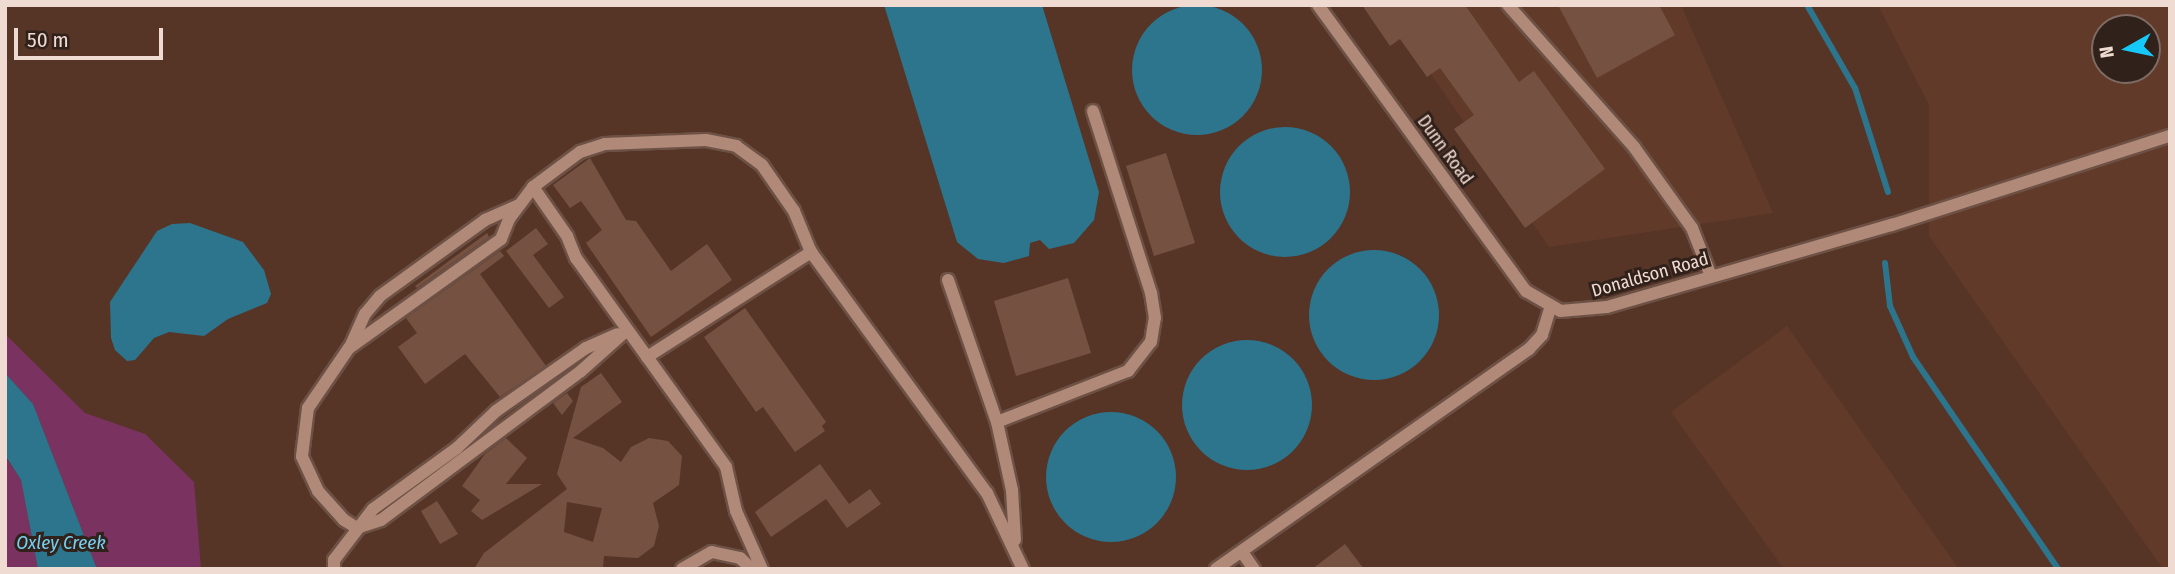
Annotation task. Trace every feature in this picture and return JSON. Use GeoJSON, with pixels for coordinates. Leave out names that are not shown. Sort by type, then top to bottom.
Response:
{"type":"FeatureCollection","features":[{"type":"Feature","properties":{"kind":"street","name":"Dunn Road"},"geometry":{"type":"LineString","coordinates":[[1318,5],[1526,291],[1550,309]]}},
{"type":"Feature","properties":{"kind":"street"},"geometry":{"type":"LineString","coordinates":[[1508,5],[1634,146],[1692,228],[1712,276]]}},
{"type":"Feature","properties":{"kind":"street"},"geometry":{"type":"LineString","coordinates":[[997,422],[1128,371],[1151,342],[1155,318],[1151,293],[1093,111]]}},
{"type":"Feature","properties":{"kind":"street","name":"Donaldson Road"},"geometry":{"type":"LineString","coordinates":[[1550,309],[1594,311],[1892,225],[2170,136]]}},
{"type":"Feature","properties":{"kind":"street"},"geometry":{"type":"LineString","coordinates":[[349,348],[501,239],[533,187],[580,152],[605,144],[706,140],[736,146],[762,164],[794,211],[811,252],[987,493],[1016,547],[1023,569]]}},
{"type":"Feature","properties":{"kind":"street"},"geometry":{"type":"LineString","coordinates":[[533,187],[567,236],[576,258],[726,467],[736,511],[762,569]]}},
{"type":"Feature","properties":{"kind":"street"},"geometry":{"type":"LineString","coordinates":[[357,528],[344,520],[318,492],[302,456],[307,408],[349,348],[365,314],[380,296],[485,220],[521,203]]}},
{"type":"Feature","properties":{"kind":"street"},"geometry":{"type":"LineString","coordinates":[[647,357],[811,252]]}},
{"type":"Feature","properties":{"kind":"street"},"geometry":{"type":"LineString","coordinates":[[948,280],[997,422],[1012,490],[1016,547]]}},
{"type":"Feature","properties":{"kind":"street"},"geometry":{"type":"LineString","coordinates":[[1220,566],[1529,349],[1541,338],[1550,309]]}},
{"type":"Feature","properties":{"kind":"street"},"geometry":{"type":"LineString","coordinates":[[334,569],[334,559],[373,509],[457,448],[496,411],[586,348],[627,330]]}},
{"type":"Feature","properties":{"kind":"street"},"geometry":{"type":"LineString","coordinates":[[682,569],[712,552],[740,558],[752,569]]}},
{"type":"Feature","properties":{"kind":"street"},"geometry":{"type":"LineString","coordinates":[[1242,552],[1254,569]]}},
{"type":"Feature","properties":{"kind":"shaded area"},"geometry":{"type":"Polygon","coordinates":[[[1384,5],[1681,5],[1773,213],[1549,247],[1384,5]]]}},
{"type":"Feature","properties":{"kind":"shaded area"},"geometry":{"type":"Polygon","coordinates":[[[1878,5],[2170,5],[2170,569],[2163,569],[1929,236],[1929,105],[1878,5]]]}},
{"type":"Feature","properties":{"kind":"shaded area"},"geometry":{"type":"Polygon","coordinates":[[[1787,326],[1959,569],[1784,569],[1671,412],[1787,326]]]}},
{"type":"Feature","properties":{"kind":"shaded area"},"geometry":{"type":"Polygon","coordinates":[[[5,334],[85,413],[145,434],[194,482],[201,569],[97,569],[33,404],[5,373],[5,334]]]}},
{"type":"Feature","properties":{"kind":"shaded area"},"geometry":{"type":"Polygon","coordinates":[[[5,456],[21,480],[38,569],[5,569],[5,456]]]}},
{"type":"Feature","properties":{"kind":"water"},"geometry":{"type":"Polygon","coordinates":[[[884,5],[1042,5],[1099,192],[1094,220],[1074,243],[1049,249],[1040,240],[1030,243],[1029,256],[1004,263],[978,259],[957,242],[884,5]]]}},
{"type":"Feature","properties":{"kind":"water"},"geometry":{"type":"Polygon","coordinates":[[[1197,5],[1222,10],[1243,24],[1257,45],[1262,70],[1257,95],[1243,116],[1222,130],[1197,135],[1172,130],[1151,116],[1137,95],[1132,70],[1137,45],[1151,24],[1172,10],[1197,5]]]}},
{"type":"Feature","properties":{"kind":"water"},"geometry":{"type":"Polygon","coordinates":[[[1285,127],[1310,132],[1331,146],[1345,167],[1350,192],[1345,217],[1331,238],[1310,252],[1285,257],[1260,252],[1239,238],[1225,217],[1220,192],[1225,167],[1239,146],[1260,132],[1285,127]]]}},
{"type":"Feature","properties":{"kind":"water"},"geometry":{"type":"Polygon","coordinates":[[[190,223],[243,242],[264,270],[271,294],[267,303],[228,319],[204,336],[169,332],[154,338],[135,360],[127,361],[115,350],[111,338],[110,302],[157,231],[172,224],[190,223]]]}},
{"type":"Feature","properties":{"kind":"water"},"geometry":{"type":"Polygon","coordinates":[[[1374,250],[1399,255],[1420,269],[1434,290],[1439,315],[1434,340],[1420,361],[1399,375],[1374,380],[1349,375],[1328,361],[1314,340],[1309,315],[1314,290],[1328,269],[1349,255],[1374,250]]]}},
{"type":"Feature","properties":{"kind":"water"},"geometry":{"type":"Polygon","coordinates":[[[1247,340],[1272,345],[1293,359],[1307,380],[1312,405],[1307,430],[1293,451],[1272,465],[1247,470],[1222,465],[1201,451],[1187,430],[1182,405],[1187,380],[1201,359],[1222,345],[1247,340]]]}},
{"type":"Feature","properties":{"kind":"water","name":"Oxley Creek"},"geometry":{"type":"Polygon","coordinates":[[[5,373],[33,404],[97,569],[38,569],[21,480],[5,455],[5,373]]]}},
{"type":"Feature","properties":{"kind":"water"},"geometry":{"type":"Polygon","coordinates":[[[1111,412],[1136,417],[1157,431],[1171,452],[1176,477],[1171,502],[1157,523],[1136,537],[1111,542],[1086,537],[1065,523],[1051,502],[1046,477],[1051,452],[1065,431],[1086,417],[1111,412]]]}},
{"type":"Feature","properties":{"kind":"building"},"geometry":{"type":"Polygon","coordinates":[[[1362,5],[1465,5],[1519,82],[1534,71],[1605,169],[1525,228],[1454,129],[1474,115],[1440,68],[1427,77],[1400,39],[1390,46],[1362,5]]]}},
{"type":"Feature","properties":{"kind":"building"},"geometry":{"type":"Polygon","coordinates":[[[1558,5],[1659,5],[1675,35],[1597,78],[1558,5]]]}},
{"type":"Feature","properties":{"kind":"building"},"geometry":{"type":"Polygon","coordinates":[[[1166,153],[1195,243],[1154,256],[1126,166],[1166,153]]]}},
{"type":"Feature","properties":{"kind":"building"},"geometry":{"type":"Polygon","coordinates":[[[590,158],[626,220],[636,221],[671,271],[707,244],[732,280],[651,337],[586,243],[602,230],[581,201],[570,208],[553,185],[590,158]]]}},
{"type":"Feature","properties":{"kind":"building"},"geometry":{"type":"Polygon","coordinates":[[[536,228],[548,244],[533,255],[564,297],[549,308],[506,251],[536,228]]]}},
{"type":"Feature","properties":{"kind":"building"},"geometry":{"type":"Polygon","coordinates":[[[487,233],[489,237],[417,288],[415,286],[487,233]]]}},
{"type":"Feature","properties":{"kind":"building"},"geometry":{"type":"Polygon","coordinates":[[[500,251],[504,256],[480,274],[546,366],[500,397],[465,354],[425,384],[398,347],[417,333],[406,318],[500,251]]]}},
{"type":"Feature","properties":{"kind":"building"},"geometry":{"type":"Polygon","coordinates":[[[1068,278],[1091,353],[1016,376],[994,301],[1068,278]]]}},
{"type":"Feature","properties":{"kind":"building"},"geometry":{"type":"Polygon","coordinates":[[[745,308],[826,422],[822,426],[825,431],[795,452],[763,407],[756,412],[704,337],[745,308]]]}},
{"type":"Feature","properties":{"kind":"building"},"geometry":{"type":"Polygon","coordinates":[[[601,373],[622,402],[573,438],[603,448],[621,462],[631,447],[649,438],[668,441],[682,456],[679,485],[653,503],[659,526],[654,546],[638,558],[604,556],[603,569],[474,569],[484,553],[567,489],[557,474],[581,387],[601,373]],[[567,502],[564,532],[593,542],[602,508],[567,502]]]}},
{"type":"Feature","properties":{"kind":"building"},"geometry":{"type":"Polygon","coordinates":[[[567,393],[573,401],[562,415],[553,403],[567,393]]]}},
{"type":"Feature","properties":{"kind":"building"},"geometry":{"type":"Polygon","coordinates":[[[506,438],[527,458],[506,484],[542,484],[482,520],[471,511],[480,500],[462,486],[485,454],[506,438]]]}},
{"type":"Feature","properties":{"kind":"building"},"geometry":{"type":"Polygon","coordinates":[[[820,464],[849,504],[870,489],[881,504],[847,528],[826,499],[771,537],[755,512],[820,464]]]}},
{"type":"Feature","properties":{"kind":"building"},"geometry":{"type":"Polygon","coordinates":[[[437,501],[458,534],[440,544],[421,511],[437,501]]]}},
{"type":"Feature","properties":{"kind":"building"},"geometry":{"type":"Polygon","coordinates":[[[1345,544],[1364,569],[1312,569],[1345,544]]]}},
{"type":"Feature","properties":{"kind":"waterway"},"geometry":{"type":"LineString","coordinates":[[1807,5],[1855,88],[1888,192]]}},
{"type":"Feature","properties":{"kind":"waterway"},"geometry":{"type":"LineString","coordinates":[[1885,263],[1890,306],[1913,357],[2058,569]]}}]}
